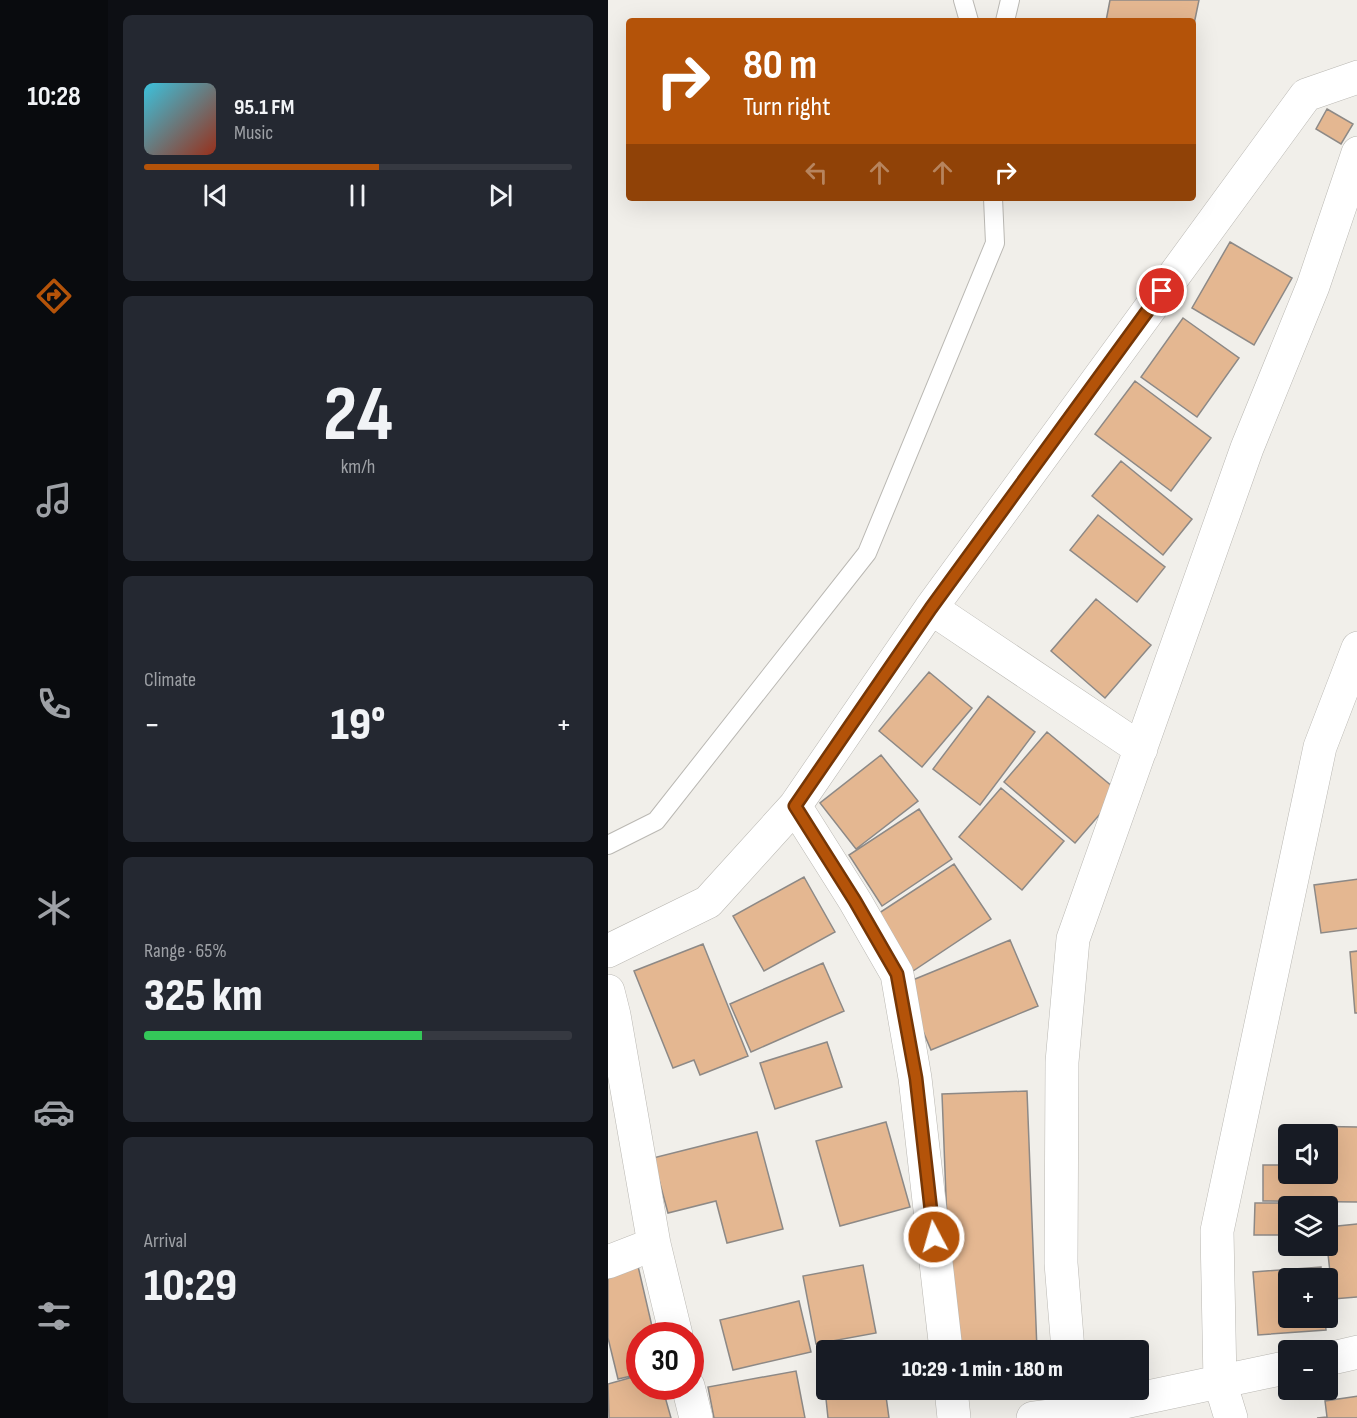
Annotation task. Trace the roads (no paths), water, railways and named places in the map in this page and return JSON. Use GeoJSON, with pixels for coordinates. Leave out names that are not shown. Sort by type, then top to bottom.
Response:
{"type":"FeatureCollection","features":[{"type":"Feature","properties":{"kind":"street"},"geometry":{"type":"LineString","coordinates":[[608,951],[708,902],[795,806],[931,608],[1306,95],[1358,77]]}},
{"type":"Feature","properties":{"kind":"street"},"geometry":{"type":"LineString","coordinates":[[1067,1340],[1061,1263],[1062,1062],[1073,939],[1247,448],[1313,286],[1358,153]]}},
{"type":"Feature","properties":{"kind":"street"},"geometry":{"type":"LineString","coordinates":[[931,608],[1141,749]]}},
{"type":"Feature","properties":{"kind":"street"},"geometry":{"type":"LineString","coordinates":[[1231,1418],[1220,1382],[1217,1231],[1320,747],[1358,648]]}},
{"type":"Feature","properties":{"kind":"street"},"geometry":{"type":"LineString","coordinates":[[795,806],[855,901],[897,974],[916,1078],[945,1340]]}},
{"type":"Feature","properties":{"kind":"street"},"geometry":{"type":"LineString","coordinates":[[608,991],[654,1244],[673,1322]]}},
{"type":"Feature","properties":{"kind":"street"},"geometry":{"type":"LineString","coordinates":[[608,1262],[654,1244]]}},
{"type":"Feature","properties":{"kind":"street"},"geometry":{"type":"LineString","coordinates":[[1338,1357],[1358,1352]]}},
{"type":"Feature","properties":{"kind":"street"},"geometry":{"type":"LineString","coordinates":[[1033,1418],[1072,1407],[1220,1382],[1278,1369]]}},
{"type":"Feature","properties":{"kind":"street"},"geometry":{"type":"LineString","coordinates":[[691,1400],[695,1418]]}},
{"type":"Feature","properties":{"kind":"street"},"geometry":{"type":"LineString","coordinates":[[952,1400],[954,1418]]}},
{"type":"Feature","properties":{"kind":"lane"},"geometry":{"type":"LineString","coordinates":[[963,0],[968,18]]}},
{"type":"Feature","properties":{"kind":"lane"},"geometry":{"type":"LineString","coordinates":[[1006,18],[1010,0]]}},
{"type":"Feature","properties":{"kind":"lane"},"geometry":{"type":"LineString","coordinates":[[608,845],[656,821],[867,553],[995,243],[993,201]]}}]}
